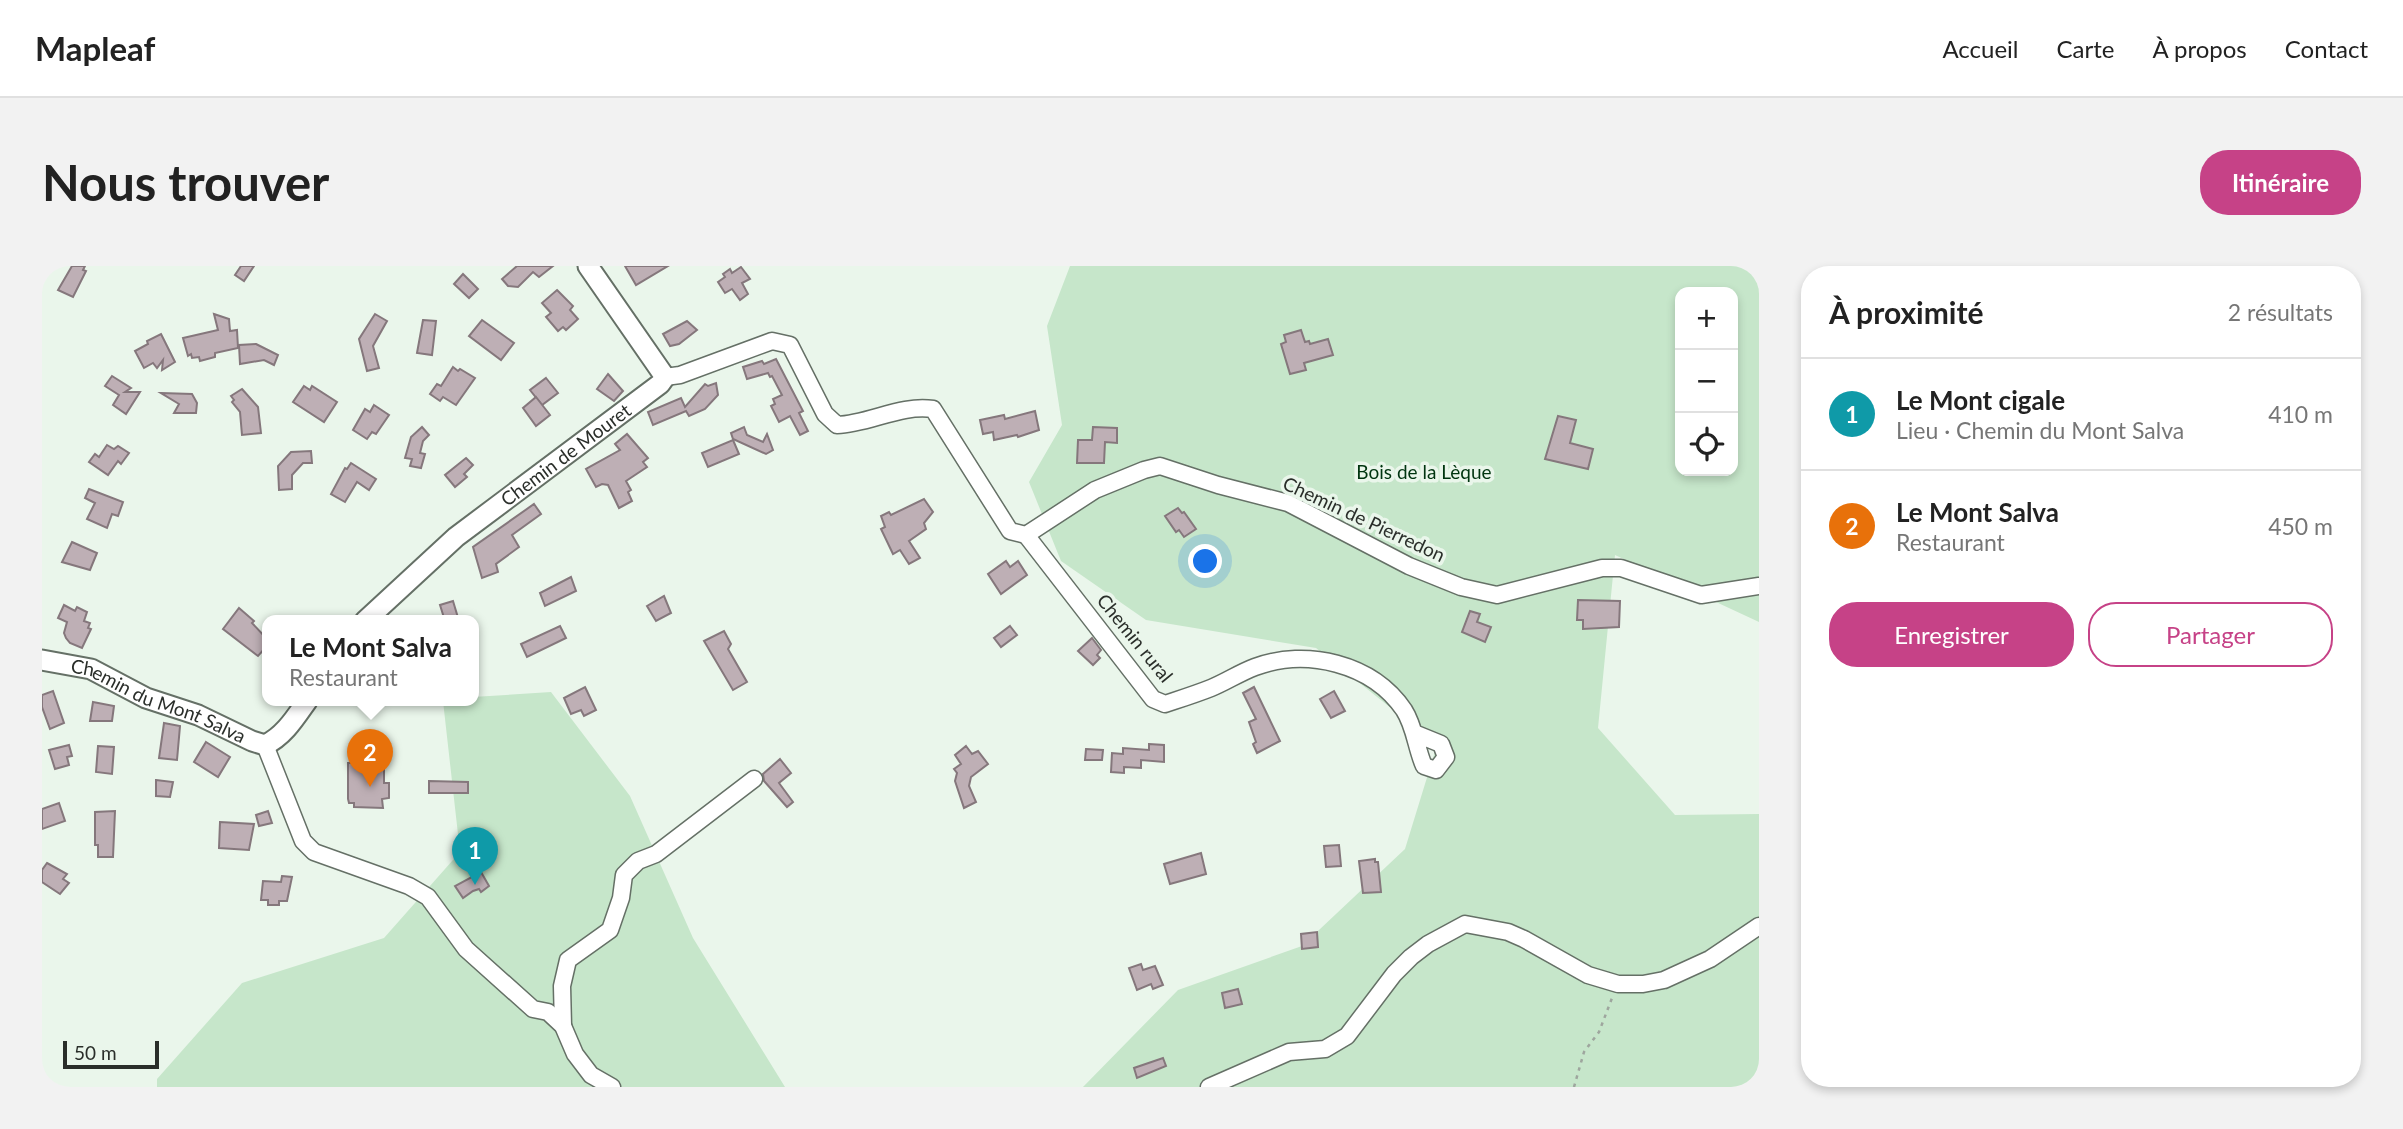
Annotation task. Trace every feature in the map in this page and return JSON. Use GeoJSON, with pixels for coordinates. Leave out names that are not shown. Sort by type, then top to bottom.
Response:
{"type":"FeatureCollection","features":[{"type":"Feature","properties":{"kind":"street"},"geometry":{"type":"LineString","coordinates":[[588,266],[665,377],[680,375],[772,341],[790,345],[825,414],[837,425],[853,424],[919,407],[933,409],[1010,531],[1026,535]]}},
{"type":"Feature","properties":{"kind":"street","name":"Chemin de Mouret"},"geometry":{"type":"LineString","coordinates":[[372,615],[456,537],[660,384],[665,377]]}},
{"type":"Feature","properties":{"kind":"street","name":"Chemin de Pierredon"},"geometry":{"type":"LineString","coordinates":[[1026,535],[1095,490],[1160,466],[1288,503],[1409,566],[1461,587],[1497,595],[1602,568],[1621,568],[1701,595],[1759,586]]}},
{"type":"Feature","properties":{"kind":"street","name":"Chemin rural"},"geometry":{"type":"LineString","coordinates":[[1026,535],[1153,699],[1165,704],[1210,688],[1255,667],[1285,659],[1314,660],[1349,667],[1369,677],[1404,711],[1413,733]]}},
{"type":"Feature","properties":{"kind":"street","name":"Chemin du Mont Salva"},"geometry":{"type":"LineString","coordinates":[[42,660],[91,669],[146,698],[198,715],[265,745],[303,841],[314,852],[409,886],[428,897],[466,949],[533,1009],[548,1012],[563,1026]]}},
{"type":"Feature","properties":{"kind":"street"},"geometry":{"type":"LineString","coordinates":[[265,745],[275,740],[303,706]]}},
{"type":"Feature","properties":{"kind":"street"},"geometry":{"type":"LineString","coordinates":[[612,1087],[591,1075],[575,1054],[563,1026],[562,986],[569,960],[610,930],[621,898],[624,875],[638,861],[656,854],[754,779]]}},
{"type":"Feature","properties":{"kind":"street"},"geometry":{"type":"LineString","coordinates":[[1209,1087],[1289,1052],[1325,1049],[1347,1035],[1394,974],[1411,957],[1428,944],[1465,924],[1508,932],[1535,944],[1588,975],[1618,984],[1643,984],[1664,980],[1710,959],[1759,926]]}},
{"type":"Feature","properties":{"kind":"path"},"geometry":{"type":"LineString","coordinates":[[1574,1087],[1584,1052],[1599,1032],[1618,984]]}},
{"type":"Feature","properties":{"kind":"green space","name":"Bois de la Lèque"},"geometry":{"type":"Polygon","coordinates":[[[1070,266],[1759,266],[1759,622],[1615,555],[1598,728],[1675,815],[1759,814],[1759,1087],[1083,1087],[1178,990],[1302,946],[1405,849],[1437,745],[1316,648],[1146,620],[1061,561],[1029,482],[1062,425],[1047,326],[1070,266]]]}},
{"type":"Feature","properties":{"kind":"green space"},"geometry":{"type":"Polygon","coordinates":[[[551,692],[630,796],[693,938],[785,1087],[157,1087],[157,1079],[242,983],[384,938],[460,852],[444,706],[479,706],[479,697],[551,692]]]}},
{"type":"Feature","properties":{"kind":"building"},"geometry":{"type":"Polygon","coordinates":[[[72,266],[85,266],[83,270],[86,271],[73,297],[58,290],[72,266]]]}},
{"type":"Feature","properties":{"kind":"building"},"geometry":{"type":"Polygon","coordinates":[[[241,266],[254,266],[244,281],[235,275],[241,266]]]}},
{"type":"Feature","properties":{"kind":"building"},"geometry":{"type":"Polygon","coordinates":[[[517,266],[553,266],[539,277],[533,272],[518,287],[508,286],[502,279],[517,266]]]}},
{"type":"Feature","properties":{"kind":"building"},"geometry":{"type":"Polygon","coordinates":[[[625,266],[668,266],[636,285],[625,266]]]}},
{"type":"Feature","properties":{"kind":"building"},"geometry":{"type":"Polygon","coordinates":[[[741,267],[750,279],[742,283],[748,294],[740,300],[732,289],[725,293],[718,282],[730,269],[732,273],[741,267]]]}},
{"type":"Feature","properties":{"kind":"building"},"geometry":{"type":"Polygon","coordinates":[[[463,274],[478,289],[469,298],[454,284],[463,274]]]}},
{"type":"Feature","properties":{"kind":"building"},"geometry":{"type":"Polygon","coordinates":[[[557,290],[573,306],[570,310],[578,319],[566,330],[563,327],[558,331],[546,317],[551,313],[542,303],[557,290]]]}},
{"type":"Feature","properties":{"kind":"building"},"geometry":{"type":"Polygon","coordinates":[[[214,314],[229,319],[230,331],[237,330],[238,348],[215,353],[215,357],[200,361],[199,357],[192,358],[191,354],[188,356],[183,338],[218,330],[214,314]]]}},
{"type":"Feature","properties":{"kind":"building"},"geometry":{"type":"Polygon","coordinates":[[[375,314],[387,321],[373,346],[379,368],[367,371],[359,339],[375,314]]]}},
{"type":"Feature","properties":{"kind":"building"},"geometry":{"type":"Polygon","coordinates":[[[423,320],[436,321],[432,355],[417,353],[423,320]]]}},
{"type":"Feature","properties":{"kind":"building"},"geometry":{"type":"Polygon","coordinates":[[[482,320],[514,343],[501,360],[469,336],[482,320]]]}},
{"type":"Feature","properties":{"kind":"building"},"geometry":{"type":"Polygon","coordinates":[[[687,321],[697,330],[679,344],[670,346],[663,334],[687,321]]]}},
{"type":"Feature","properties":{"kind":"building"},"geometry":{"type":"Polygon","coordinates":[[[1301,330],[1305,342],[1309,341],[1310,344],[1328,339],[1333,355],[1304,363],[1306,370],[1290,374],[1281,344],[1286,342],[1284,335],[1301,330]]]}},
{"type":"Feature","properties":{"kind":"building"},"geometry":{"type":"Polygon","coordinates":[[[161,334],[175,362],[162,370],[163,360],[157,368],[153,363],[144,368],[135,351],[161,334]]]}},
{"type":"Feature","properties":{"kind":"building"},"geometry":{"type":"Polygon","coordinates":[[[256,344],[278,355],[274,365],[264,360],[240,364],[239,345],[256,344]]]}},
{"type":"Feature","properties":{"kind":"building"},"geometry":{"type":"Polygon","coordinates":[[[776,359],[803,411],[799,413],[808,431],[800,435],[790,416],[779,422],[771,406],[775,404],[773,399],[782,395],[772,376],[768,373],[747,379],[743,367],[776,359]]]}},
{"type":"Feature","properties":{"kind":"building"},"geometry":{"type":"Polygon","coordinates":[[[453,367],[475,378],[456,405],[443,397],[440,401],[430,394],[437,384],[441,386],[453,367]]]}},
{"type":"Feature","properties":{"kind":"building"},"geometry":{"type":"Polygon","coordinates":[[[608,374],[623,391],[614,401],[597,389],[608,374]]]}},
{"type":"Feature","properties":{"kind":"building"},"geometry":{"type":"Polygon","coordinates":[[[112,376],[131,388],[125,392],[140,392],[126,414],[113,405],[119,395],[105,386],[112,376]]]}},
{"type":"Feature","properties":{"kind":"building"},"geometry":{"type":"Polygon","coordinates":[[[546,378],[558,393],[542,405],[530,390],[546,378]]]}},
{"type":"Feature","properties":{"kind":"building"},"geometry":{"type":"Polygon","coordinates":[[[716,383],[718,395],[705,409],[689,416],[686,411],[653,425],[648,412],[681,398],[685,407],[705,384],[708,386],[716,383]]]}},
{"type":"Feature","properties":{"kind":"building"},"geometry":{"type":"Polygon","coordinates":[[[304,386],[310,390],[312,386],[337,402],[324,422],[293,402],[304,386]]]}},
{"type":"Feature","properties":{"kind":"building"},"geometry":{"type":"Polygon","coordinates":[[[242,389],[258,407],[261,433],[242,435],[240,412],[231,396],[242,389]]]}},
{"type":"Feature","properties":{"kind":"building"},"geometry":{"type":"Polygon","coordinates":[[[161,393],[192,394],[197,403],[196,413],[174,413],[179,404],[161,393]]]}},
{"type":"Feature","properties":{"kind":"building"},"geometry":{"type":"Polygon","coordinates":[[[536,397],[550,415],[536,426],[523,408],[536,397]]]}},
{"type":"Feature","properties":{"kind":"building"},"geometry":{"type":"Polygon","coordinates":[[[374,405],[389,415],[376,434],[372,432],[367,439],[353,430],[365,409],[370,412],[374,405]]]}},
{"type":"Feature","properties":{"kind":"building"},"geometry":{"type":"Polygon","coordinates":[[[1035,411],[1039,430],[1018,437],[1017,435],[994,440],[993,432],[983,434],[980,420],[1004,415],[1005,419],[1035,411]]]}},
{"type":"Feature","properties":{"kind":"building"},"geometry":{"type":"Polygon","coordinates":[[[1558,416],[1576,420],[1570,443],[1593,449],[1588,469],[1545,459],[1558,416]]]}},
{"type":"Feature","properties":{"kind":"building"},"geometry":{"type":"Polygon","coordinates":[[[422,427],[429,435],[423,441],[420,453],[425,454],[421,468],[410,466],[412,459],[405,458],[411,437],[422,427]]]}},
{"type":"Feature","properties":{"kind":"building"},"geometry":{"type":"Polygon","coordinates":[[[744,427],[747,435],[763,442],[767,434],[773,450],[766,454],[733,439],[731,433],[744,427]]]}},
{"type":"Feature","properties":{"kind":"building"},"geometry":{"type":"Polygon","coordinates":[[[1093,427],[1117,428],[1117,443],[1105,442],[1104,463],[1077,463],[1078,440],[1092,440],[1093,427]]]}},
{"type":"Feature","properties":{"kind":"building"},"geometry":{"type":"Polygon","coordinates":[[[627,434],[648,458],[643,462],[647,467],[626,481],[631,490],[628,492],[632,501],[619,508],[608,485],[596,487],[586,469],[620,450],[615,444],[627,434]]]}},
{"type":"Feature","properties":{"kind":"building"},"geometry":{"type":"Polygon","coordinates":[[[733,440],[739,454],[708,467],[702,453],[733,440]]]}},
{"type":"Feature","properties":{"kind":"building"},"geometry":{"type":"Polygon","coordinates":[[[107,445],[114,449],[118,446],[129,453],[121,464],[118,461],[108,475],[89,462],[95,454],[99,457],[107,445]]]}},
{"type":"Feature","properties":{"kind":"building"},"geometry":{"type":"Polygon","coordinates":[[[311,451],[312,463],[303,463],[292,475],[292,489],[279,490],[278,466],[291,452],[311,451]]]}},
{"type":"Feature","properties":{"kind":"building"},"geometry":{"type":"Polygon","coordinates":[[[466,458],[473,465],[464,474],[467,477],[455,487],[445,475],[466,458]]]}},
{"type":"Feature","properties":{"kind":"building"},"geometry":{"type":"Polygon","coordinates":[[[351,463],[376,479],[369,490],[357,482],[345,502],[331,494],[345,468],[351,463]]]}},
{"type":"Feature","properties":{"kind":"building"},"geometry":{"type":"Polygon","coordinates":[[[89,489],[123,502],[118,516],[112,514],[107,528],[87,519],[95,503],[85,498],[89,489]]]}},
{"type":"Feature","properties":{"kind":"building"},"geometry":{"type":"Polygon","coordinates":[[[924,499],[933,512],[924,523],[926,529],[909,541],[920,558],[909,564],[900,550],[893,554],[881,529],[885,527],[881,516],[889,512],[891,515],[924,499]]]}},
{"type":"Feature","properties":{"kind":"building"},"geometry":{"type":"Polygon","coordinates":[[[534,504],[541,514],[512,535],[519,547],[496,564],[498,572],[482,578],[473,547],[534,504]]]}},
{"type":"Feature","properties":{"kind":"building"},"geometry":{"type":"Polygon","coordinates":[[[1178,508],[1196,529],[1184,537],[1179,530],[1176,532],[1165,516],[1178,508]]]}},
{"type":"Feature","properties":{"kind":"building"},"geometry":{"type":"Polygon","coordinates":[[[72,542],[97,553],[90,570],[62,562],[72,542]]]}},
{"type":"Feature","properties":{"kind":"building"},"geometry":{"type":"Polygon","coordinates":[[[1006,561],[1010,567],[1018,561],[1027,575],[1001,594],[988,574],[1006,561]]]}},
{"type":"Feature","properties":{"kind":"building"},"geometry":{"type":"Polygon","coordinates":[[[571,577],[576,591],[545,606],[540,593],[571,577]]]}},
{"type":"Feature","properties":{"kind":"building"},"geometry":{"type":"Polygon","coordinates":[[[664,596],[671,613],[656,621],[647,606],[664,596]]]}},
{"type":"Feature","properties":{"kind":"building"},"geometry":{"type":"Polygon","coordinates":[[[1578,600],[1620,601],[1619,627],[1583,629],[1583,620],[1577,620],[1578,600]]]}},
{"type":"Feature","properties":{"kind":"building"},"geometry":{"type":"Polygon","coordinates":[[[453,601],[457,615],[443,615],[440,605],[453,601]]]}},
{"type":"Feature","properties":{"kind":"building"},"geometry":{"type":"Polygon","coordinates":[[[64,605],[75,611],[77,607],[87,612],[84,621],[90,623],[88,628],[91,629],[82,648],[70,643],[66,638],[64,633],[67,622],[58,618],[64,605]]]}},
{"type":"Feature","properties":{"kind":"building"},"geometry":{"type":"Polygon","coordinates":[[[239,608],[254,621],[252,623],[262,634],[262,652],[258,656],[223,629],[239,608]]]}},
{"type":"Feature","properties":{"kind":"building"},"geometry":{"type":"Polygon","coordinates":[[[1470,611],[1480,614],[1477,622],[1491,627],[1485,642],[1462,632],[1470,611]]]}},
{"type":"Feature","properties":{"kind":"building"},"geometry":{"type":"Polygon","coordinates":[[[560,626],[566,638],[527,657],[521,644],[560,626]]]}},
{"type":"Feature","properties":{"kind":"building"},"geometry":{"type":"Polygon","coordinates":[[[1010,626],[1017,635],[1001,647],[994,638],[1010,626]]]}},
{"type":"Feature","properties":{"kind":"building"},"geometry":{"type":"Polygon","coordinates":[[[724,631],[731,644],[728,649],[747,682],[733,690],[704,641],[724,631]]]}},
{"type":"Feature","properties":{"kind":"building"},"geometry":{"type":"Polygon","coordinates":[[[1092,638],[1101,650],[1097,655],[1100,658],[1093,665],[1078,651],[1092,638]]]}},
{"type":"Feature","properties":{"kind":"building"},"geometry":{"type":"Polygon","coordinates":[[[585,687],[596,710],[584,716],[581,710],[571,714],[564,698],[585,687]]]}},
{"type":"Feature","properties":{"kind":"building"},"geometry":{"type":"Polygon","coordinates":[[[1254,687],[1280,741],[1257,753],[1249,722],[1256,719],[1243,693],[1254,687]]]}},
{"type":"Feature","properties":{"kind":"building"},"geometry":{"type":"Polygon","coordinates":[[[53,691],[64,723],[50,729],[42,707],[42,695],[53,691]]]}},
{"type":"Feature","properties":{"kind":"building"},"geometry":{"type":"Polygon","coordinates":[[[1334,691],[1345,711],[1331,718],[1320,699],[1334,691]]]}},
{"type":"Feature","properties":{"kind":"building"},"geometry":{"type":"Polygon","coordinates":[[[93,702],[114,706],[112,721],[90,721],[93,702]]]}},
{"type":"Feature","properties":{"kind":"building"},"geometry":{"type":"Polygon","coordinates":[[[164,723],[180,726],[177,760],[159,758],[164,723]]]}},
{"type":"Feature","properties":{"kind":"building"},"geometry":{"type":"Polygon","coordinates":[[[206,742],[230,757],[218,777],[194,762],[206,742]]]}},
{"type":"Feature","properties":{"kind":"building"},"geometry":{"type":"Polygon","coordinates":[[[1149,744],[1164,745],[1164,762],[1141,760],[1141,768],[1124,767],[1124,773],[1111,772],[1112,753],[1123,754],[1123,748],[1149,750],[1149,744]]]}},
{"type":"Feature","properties":{"kind":"building"},"geometry":{"type":"Polygon","coordinates":[[[69,745],[72,756],[67,757],[69,765],[55,769],[49,750],[69,745]]]}},
{"type":"Feature","properties":{"kind":"building"},"geometry":{"type":"Polygon","coordinates":[[[98,746],[114,747],[112,774],[96,772],[98,746]]]}},
{"type":"Feature","properties":{"kind":"building"},"geometry":{"type":"Polygon","coordinates":[[[966,746],[972,754],[978,751],[988,764],[971,777],[969,786],[976,802],[964,808],[954,769],[961,764],[955,755],[966,746]]]}},
{"type":"Feature","properties":{"kind":"building"},"geometry":{"type":"Polygon","coordinates":[[[1086,749],[1103,750],[1102,760],[1085,760],[1086,749]]]}},
{"type":"Feature","properties":{"kind":"building"},"geometry":{"type":"Polygon","coordinates":[[[780,759],[791,773],[779,783],[793,802],[787,807],[764,781],[763,774],[780,759]]]}},
{"type":"Feature","properties":{"kind":"building"},"geometry":{"type":"Polygon","coordinates":[[[384,761],[384,783],[389,783],[389,798],[382,799],[383,808],[354,807],[354,803],[349,803],[348,799],[348,763],[384,761]]]}},
{"type":"Feature","properties":{"kind":"building"},"geometry":{"type":"Polygon","coordinates":[[[156,780],[173,782],[170,797],[156,796],[156,780]]]}},
{"type":"Feature","properties":{"kind":"building"},"geometry":{"type":"Polygon","coordinates":[[[429,781],[468,782],[468,793],[429,793],[429,781]]]}},
{"type":"Feature","properties":{"kind":"building"},"geometry":{"type":"Polygon","coordinates":[[[59,803],[65,821],[42,829],[42,809],[59,803]]]}},
{"type":"Feature","properties":{"kind":"building"},"geometry":{"type":"Polygon","coordinates":[[[115,811],[113,857],[98,857],[98,845],[95,845],[95,812],[115,811]]]}},
{"type":"Feature","properties":{"kind":"building"},"geometry":{"type":"Polygon","coordinates":[[[268,811],[272,823],[259,826],[256,815],[268,811]]]}},
{"type":"Feature","properties":{"kind":"building"},"geometry":{"type":"Polygon","coordinates":[[[220,822],[254,824],[249,850],[219,848],[220,822]]]}},
{"type":"Feature","properties":{"kind":"building"},"geometry":{"type":"Polygon","coordinates":[[[1339,845],[1341,866],[1326,867],[1324,846],[1339,845]]]}},
{"type":"Feature","properties":{"kind":"building"},"geometry":{"type":"Polygon","coordinates":[[[1201,853],[1206,874],[1170,884],[1164,864],[1201,853]]]}},
{"type":"Feature","properties":{"kind":"building"},"geometry":{"type":"Polygon","coordinates":[[[1375,859],[1375,862],[1378,862],[1381,892],[1363,893],[1359,861],[1375,859]]]}},
{"type":"Feature","properties":{"kind":"building"},"geometry":{"type":"Polygon","coordinates":[[[47,863],[67,874],[63,879],[69,883],[60,894],[42,882],[42,870],[47,863]]]}},
{"type":"Feature","properties":{"kind":"building"},"geometry":{"type":"Polygon","coordinates":[[[481,872],[489,886],[481,892],[479,889],[473,891],[463,898],[455,886],[481,872]]]}},
{"type":"Feature","properties":{"kind":"building"},"geometry":{"type":"Polygon","coordinates":[[[282,876],[292,877],[287,901],[279,901],[279,905],[268,905],[268,900],[261,900],[263,881],[281,882],[282,876]]]}},
{"type":"Feature","properties":{"kind":"building"},"geometry":{"type":"Polygon","coordinates":[[[1317,932],[1318,947],[1302,949],[1301,934],[1317,932]]]}},
{"type":"Feature","properties":{"kind":"building"},"geometry":{"type":"Polygon","coordinates":[[[1141,964],[1143,970],[1155,966],[1163,985],[1153,989],[1151,984],[1137,990],[1129,968],[1141,964]]]}},
{"type":"Feature","properties":{"kind":"building"},"geometry":{"type":"Polygon","coordinates":[[[1238,989],[1242,1004],[1225,1008],[1222,993],[1238,989]]]}},
{"type":"Feature","properties":{"kind":"building"},"geometry":{"type":"Polygon","coordinates":[[[1163,1058],[1166,1066],[1137,1078],[1134,1068],[1163,1058]]]}},
{"type":"Feature","properties":{"kind":"place","name":"Le Mont Salva"},"geometry":{"type":"Point","coordinates":[370,787]}},
{"type":"Feature","properties":{"kind":"place","name":"Le Mont cigale"},"geometry":{"type":"Point","coordinates":[475,885]}}]}
